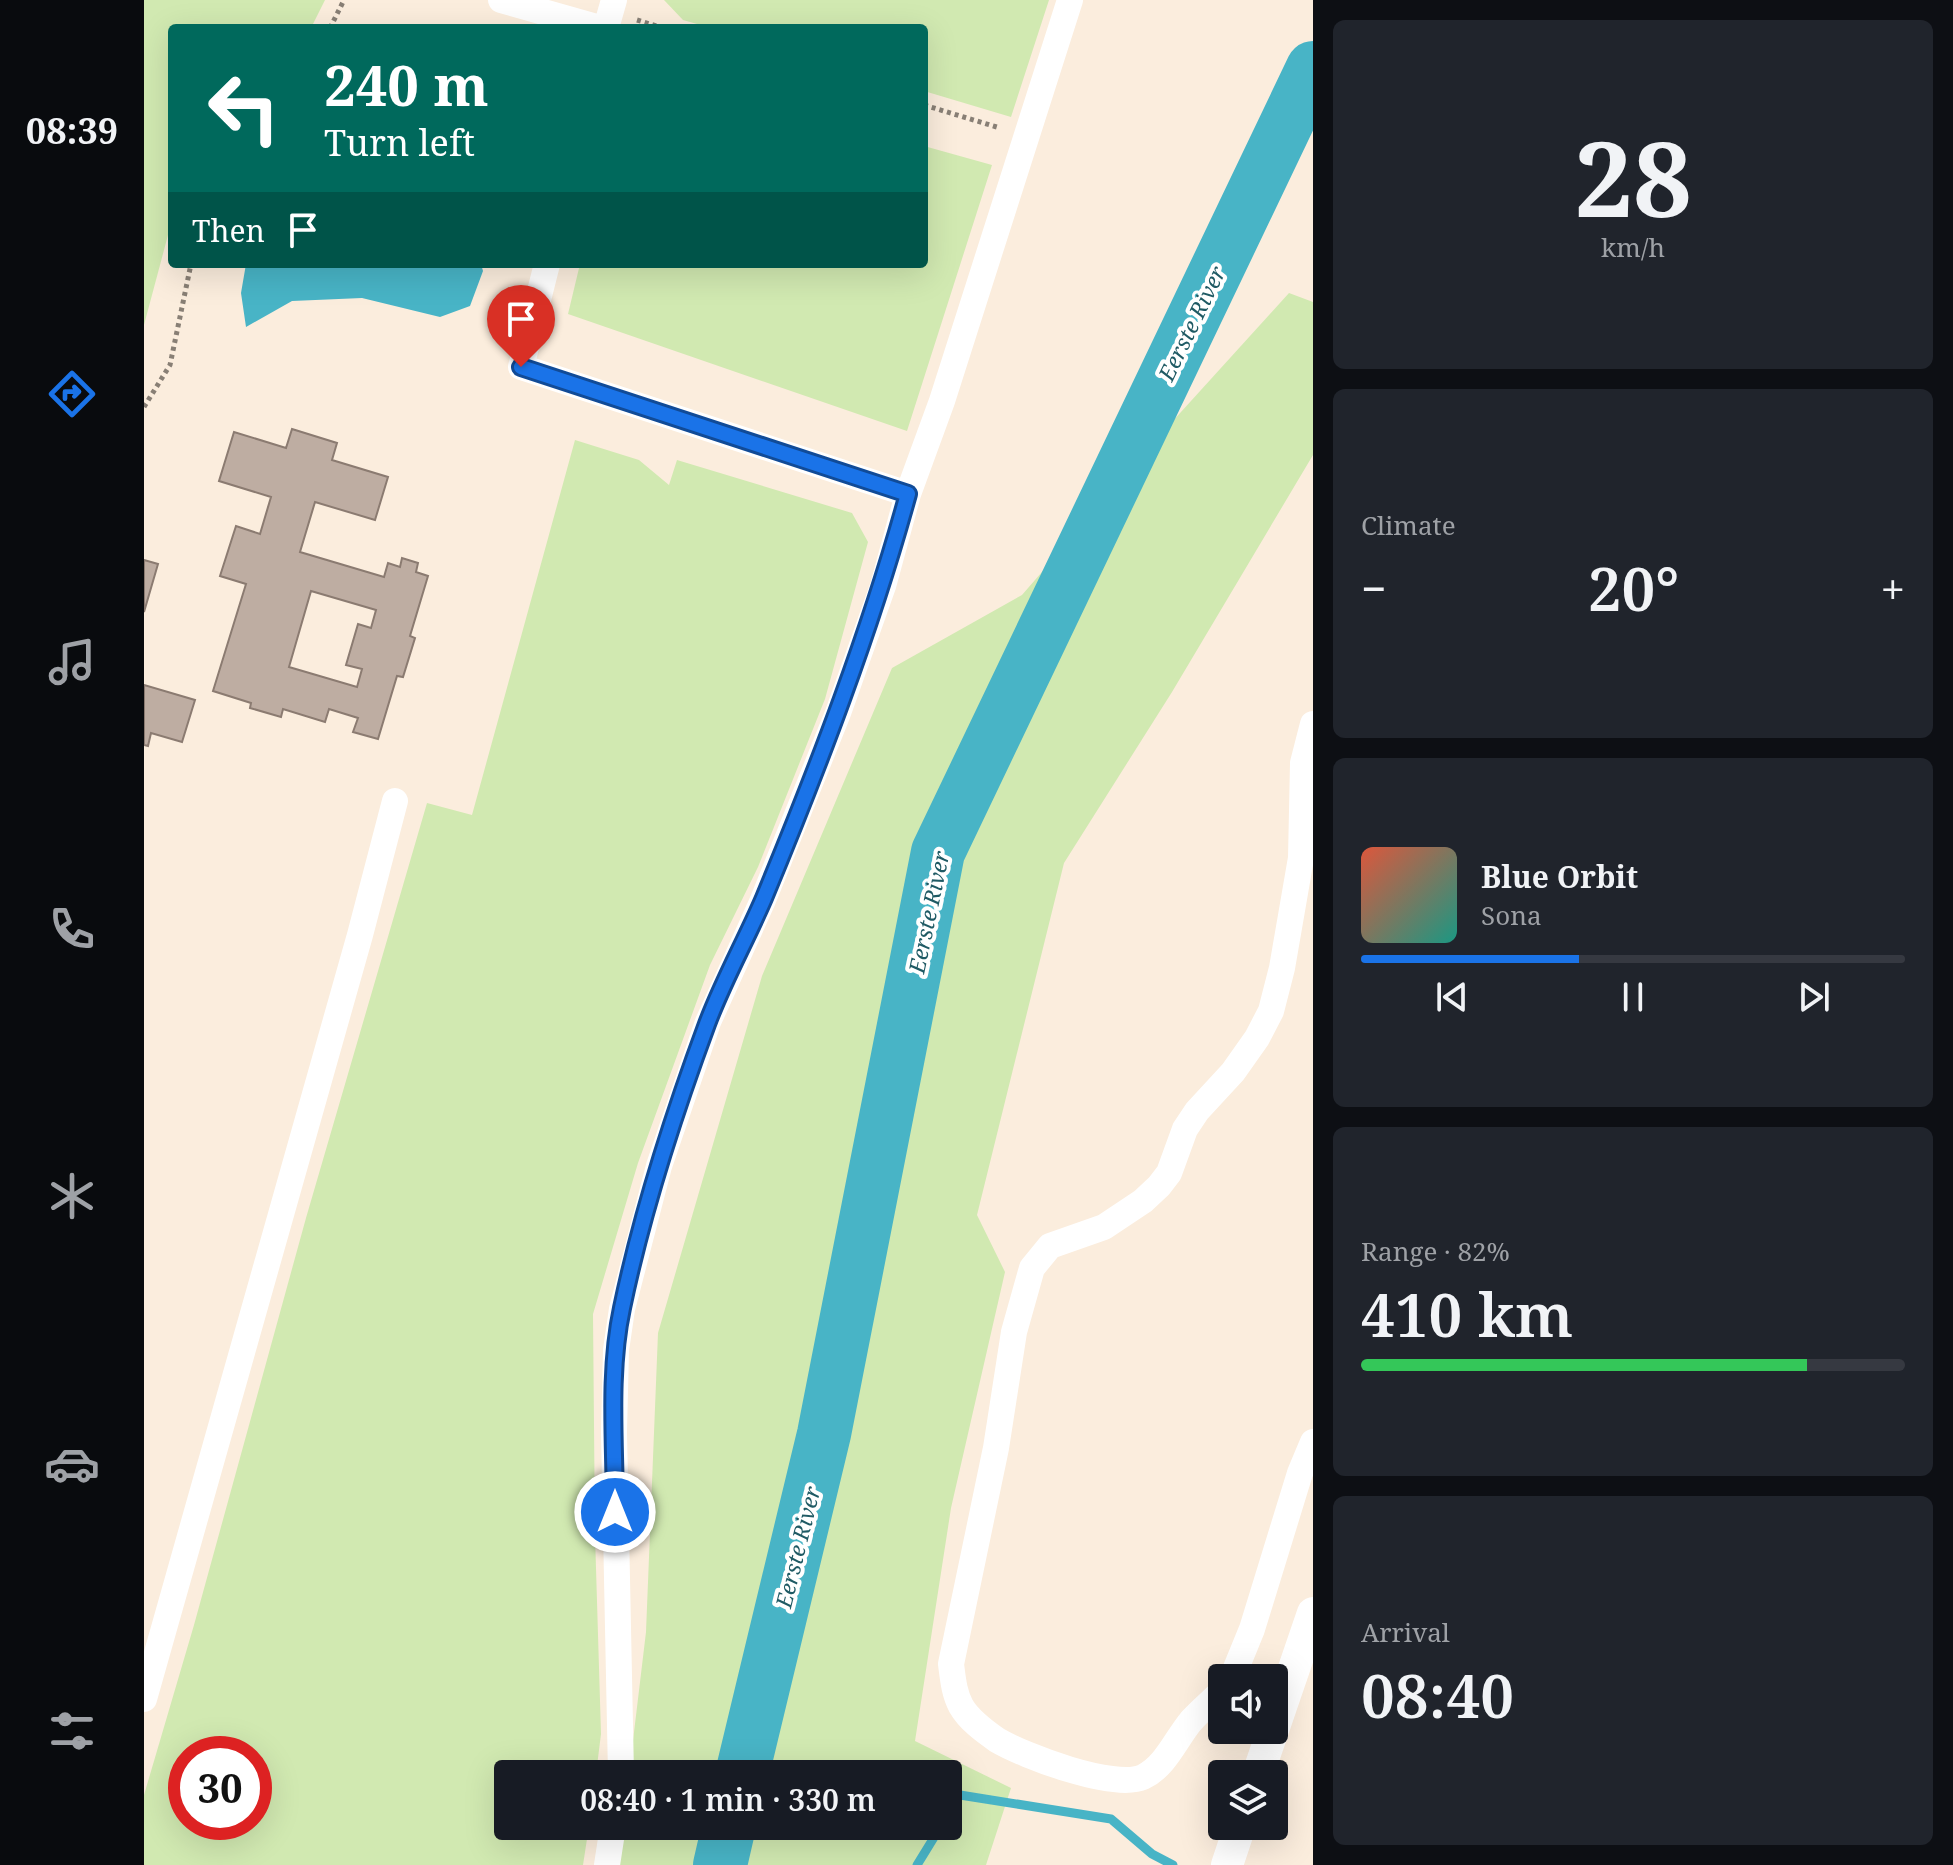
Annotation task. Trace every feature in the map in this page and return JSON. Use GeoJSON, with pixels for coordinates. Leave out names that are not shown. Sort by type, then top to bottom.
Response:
{"type":"FeatureCollection","features":[{"type":"Feature","properties":{"kind":"street"},"geometry":{"type":"LineString","coordinates":[[501,0],[586,24]]}},
{"type":"Feature","properties":{"kind":"street"},"geometry":{"type":"LineString","coordinates":[[607,24],[614,0]]}},
{"type":"Feature","properties":{"kind":"street"},"geometry":{"type":"LineString","coordinates":[[621,1760],[614,1432],[616,1350],[622,1309],[659,1166],[708,1022],[763,900],[838,713],[883,586],[908,494],[929,441],[1070,0]]}},
{"type":"Feature","properties":{"kind":"street"},"geometry":{"type":"LineString","coordinates":[[546,268],[521,367],[908,494]]}},
{"type":"Feature","properties":{"kind":"street"},"geometry":{"type":"LineString","coordinates":[[1208,1704],[1152,1772],[1132,1780],[1116,1781],[1046,1760],[998,1741],[976,1724],[962,1707],[955,1691],[951,1664],[996,1448],[1014,1332],[1032,1268],[1050,1246],[1104,1227],[1143,1201],[1159,1186],[1169,1173],[1185,1129],[1197,1111],[1233,1072],[1271,1011],[1282,968],[1301,858],[1303,763],[1313,724]]}},
{"type":"Feature","properties":{"kind":"street"},"geometry":{"type":"LineString","coordinates":[[144,1699],[356,951],[395,801]]}},
{"type":"Feature","properties":{"kind":"street"},"geometry":{"type":"LineString","coordinates":[[1238,1664],[1313,1442]]}},
{"type":"Feature","properties":{"kind":"street"},"geometry":{"type":"LineString","coordinates":[[1288,1687],[1313,1613]]}},
{"type":"Feature","properties":{"kind":"street"},"geometry":{"type":"LineString","coordinates":[[607,1865],[611,1840]]}},
{"type":"Feature","properties":{"kind":"street"},"geometry":{"type":"LineString","coordinates":[[1227,1865],[1235,1840]]}},
{"type":"Feature","properties":{"kind":"path"},"geometry":{"type":"LineString","coordinates":[[332,24],[344,0]]}},
{"type":"Feature","properties":{"kind":"path"},"geometry":{"type":"LineString","coordinates":[[928,106],[1028,136]]}},
{"type":"Feature","properties":{"kind":"path"},"geometry":{"type":"LineString","coordinates":[[144,407],[170,365],[190,268]]}},
{"type":"Feature","properties":{"kind":"green space"},"geometry":{"type":"Polygon","coordinates":[[[144,0],[325,0],[313,24],[168,24],[168,235],[144,325],[144,0]]]}},
{"type":"Feature","properties":{"kind":"green space"},"geometry":{"type":"Polygon","coordinates":[[[664,0],[1049,0],[1011,117],[928,92],[928,24],[697,24],[683,20],[664,0]]]}},
{"type":"Feature","properties":{"kind":"green space"},"geometry":{"type":"Polygon","coordinates":[[[928,147],[992,165],[907,431],[568,314],[579,268],[928,268],[928,147]]]}},
{"type":"Feature","properties":{"kind":"green space"},"geometry":{"type":"Polygon","coordinates":[[[1289,293],[1313,302],[1313,455],[1172,692],[1064,863],[977,1215],[1005,1272],[951,1508],[915,1741],[954,1760],[631,1760],[646,1632],[658,1333],[762,976],[892,668],[1022,595],[1289,293]]]}},
{"type":"Feature","properties":{"kind":"green space"},"geometry":{"type":"Polygon","coordinates":[[[575,440],[639,460],[669,485],[677,460],[852,513],[868,542],[825,699],[758,867],[710,965],[638,1163],[593,1314],[601,1734],[598,1760],[494,1760],[494,1840],[587,1840],[583,1865],[144,1865],[144,1795],[306,1218],[427,803],[472,815],[575,440]]]}},
{"type":"Feature","properties":{"kind":"green space"},"geometry":{"type":"Polygon","coordinates":[[[962,1764],[1011,1788],[986,1865],[619,1865],[622,1840],[962,1840],[962,1764]]]}},
{"type":"Feature","properties":{"kind":"water"},"geometry":{"type":"Polygon","coordinates":[[[245,268],[482,268],[483,271],[470,306],[440,317],[362,298],[292,301],[246,327],[241,293],[245,268]]]}},
{"type":"Feature","properties":{"kind":"building"},"geometry":{"type":"Polygon","coordinates":[[[292,429],[337,443],[332,460],[388,477],[375,520],[315,502],[300,552],[384,577],[388,563],[400,567],[402,558],[418,563],[416,572],[428,576],[410,636],[415,638],[403,677],[397,676],[378,739],[353,732],[358,718],[329,709],[325,722],[283,709],[281,717],[250,708],[251,703],[213,691],[246,584],[220,576],[236,526],[260,534],[271,497],[219,481],[234,432],[286,448],[292,429]],[[311,591],[289,667],[357,687],[362,669],[346,665],[358,624],[371,628],[376,610],[311,591]]]}},
{"type":"Feature","properties":{"kind":"building"},"geometry":{"type":"Polygon","coordinates":[[[144,560],[158,564],[144,612],[144,560]]]}},
{"type":"Feature","properties":{"kind":"building"},"geometry":{"type":"Polygon","coordinates":[[[144,685],[195,700],[182,742],[151,733],[148,746],[144,745],[144,685]]]}},
{"type":"Feature","properties":{"kind":"waterway","name":"Eerste River"},"geometry":{"type":"LineString","coordinates":[[745,1760],[824,1434],[938,852],[1313,68]]}},
{"type":"Feature","properties":{"kind":"waterway"},"geometry":{"type":"LineString","coordinates":[[962,1795],[1111,1819],[1152,1854],[1173,1865]]}},
{"type":"Feature","properties":{"kind":"waterway","name":"Eerste River"},"geometry":{"type":"LineString","coordinates":[[720,1865],[726,1840]]}},
{"type":"Feature","properties":{"kind":"waterway"},"geometry":{"type":"LineString","coordinates":[[917,1865],[932,1840]]}},
{"type":"Feature","properties":{"kind":"route"},"geometry":{"type":"LineString","coordinates":[[521,367],[908,494],[883,586],[838,713],[763,900],[708,1022],[659,1166],[622,1309],[616,1350],[615,1512]]}}]}
